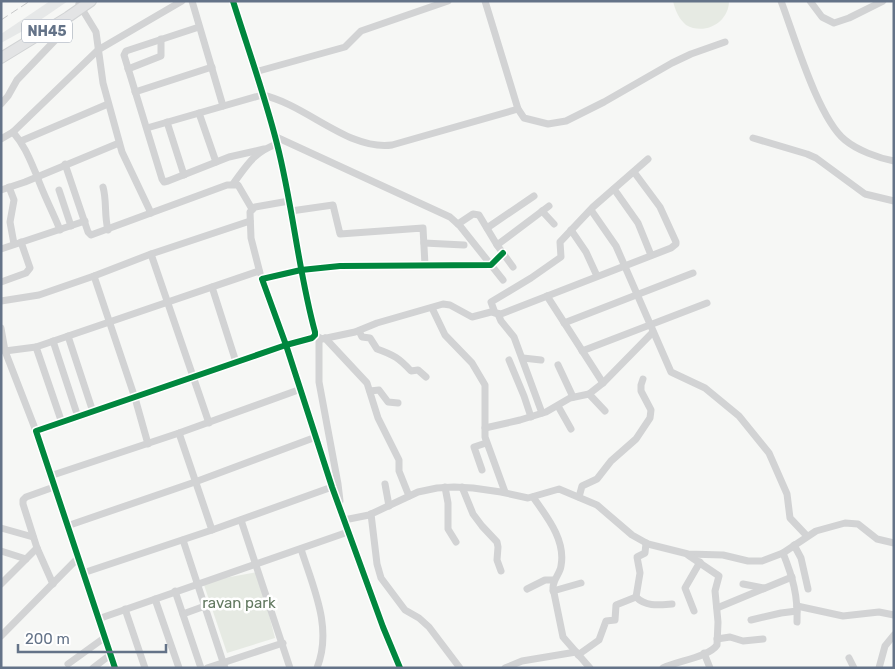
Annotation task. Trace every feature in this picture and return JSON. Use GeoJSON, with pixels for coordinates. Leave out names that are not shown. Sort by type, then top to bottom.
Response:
{"type":"FeatureCollection","features":[{"type":"Feature","properties":{"kind":"highway","name":"NH45"},"geometry":{"type":"LineString","coordinates":[[1,51],[81,4],[91,1]]}},
{"type":"Feature","properties":{"kind":"highway","name":"NH45"},"geometry":{"type":"LineString","coordinates":[[1,58],[68,17],[81,4]]}},
{"type":"Feature","properties":{"kind":"street"},"geometry":{"type":"LineString","coordinates":[[1,139],[13,132],[98,50],[182,1]]}},
{"type":"Feature","properties":{"kind":"street"},"geometry":{"type":"LineString","coordinates":[[192,1],[223,106]]}},
{"type":"Feature","properties":{"kind":"street"},"geometry":{"type":"LineString","coordinates":[[234,1],[276,140],[301,270],[320,337],[320,382],[338,484],[340,509]]}},
{"type":"Feature","properties":{"kind":"street"},"geometry":{"type":"LineString","coordinates":[[255,72],[345,46],[361,31],[448,1]]}},
{"type":"Feature","properties":{"kind":"street"},"geometry":{"type":"LineString","coordinates":[[486,1],[518,109],[524,118],[548,124],[566,121],[604,102],[672,63],[725,42]]}},
{"type":"Feature","properties":{"kind":"street"},"geometry":{"type":"LineString","coordinates":[[781,1],[814,90],[832,126],[851,144],[874,155],[894,161]]}},
{"type":"Feature","properties":{"kind":"street"},"geometry":{"type":"LineString","coordinates":[[810,1],[822,17],[834,23],[849,18],[883,1]]}},
{"type":"Feature","properties":{"kind":"street"},"geometry":{"type":"LineString","coordinates":[[81,4],[96,32],[102,83],[119,143],[151,213]]}},
{"type":"Feature","properties":{"kind":"street"},"geometry":{"type":"LineString","coordinates":[[1,104],[17,80],[63,32],[68,17]]}},
{"type":"Feature","properties":{"kind":"street"},"geometry":{"type":"LineString","coordinates":[[199,27],[124,52],[164,182],[229,156],[264,149]]}},
{"type":"Feature","properties":{"kind":"street"},"geometry":{"type":"LineString","coordinates":[[128,69],[161,56],[162,39]]}},
{"type":"Feature","properties":{"kind":"street"},"geometry":{"type":"LineString","coordinates":[[135,92],[212,67]]}},
{"type":"Feature","properties":{"kind":"street"},"geometry":{"type":"LineString","coordinates":[[147,128],[262,96],[280,100],[356,140],[372,146],[383,146],[518,109]]}},
{"type":"Feature","properties":{"kind":"street"},"geometry":{"type":"LineString","coordinates":[[21,142],[108,104]]}},
{"type":"Feature","properties":{"kind":"street"},"geometry":{"type":"LineString","coordinates":[[199,113],[216,162]]}},
{"type":"Feature","properties":{"kind":"street"},"geometry":{"type":"LineString","coordinates":[[167,122],[184,174]]}},
{"type":"Feature","properties":{"kind":"street"},"geometry":{"type":"LineString","coordinates":[[13,132],[32,161],[60,230]]}},
{"type":"Feature","properties":{"kind":"street"},"geometry":{"type":"LineString","coordinates":[[753,138],[816,158],[865,194],[894,201]]}},
{"type":"Feature","properties":{"kind":"street"},"geometry":{"type":"LineString","coordinates":[[233,184],[252,158],[276,140]]}},
{"type":"Feature","properties":{"kind":"street"},"geometry":{"type":"LineString","coordinates":[[276,140],[450,216],[503,280]]}},
{"type":"Feature","properties":{"kind":"street"},"geometry":{"type":"LineString","coordinates":[[1,282],[26,272],[30,268],[10,222],[14,200],[5,188],[119,143]]}},
{"type":"Feature","properties":{"kind":"street"},"geometry":{"type":"LineString","coordinates":[[542,413],[514,338],[501,321],[491,302],[560,257],[562,253],[559,244],[571,230],[648,159]]}},
{"type":"Feature","properties":{"kind":"street"},"geometry":{"type":"LineString","coordinates":[[65,164],[91,235],[228,184],[238,185],[241,189],[252,208],[250,221],[251,238],[259,271],[301,389],[332,487],[400,668]]}},
{"type":"Feature","properties":{"kind":"street"},"geometry":{"type":"LineString","coordinates":[[36,431],[286,345],[312,338],[358,331],[377,323],[447,304],[472,317],[491,312],[504,313],[674,246],[676,242],[660,207],[634,172]]}},
{"type":"Feature","properties":{"kind":"street"},"geometry":{"type":"LineString","coordinates":[[103,186],[106,198],[105,215],[108,230]]}},
{"type":"Feature","properties":{"kind":"street"},"geometry":{"type":"LineString","coordinates":[[614,189],[638,223],[651,255]]}},
{"type":"Feature","properties":{"kind":"street"},"geometry":{"type":"LineString","coordinates":[[59,190],[71,226]]}},
{"type":"Feature","properties":{"kind":"street"},"geometry":{"type":"LineString","coordinates":[[487,228],[534,196]]}},
{"type":"Feature","properties":{"kind":"street"},"geometry":{"type":"LineString","coordinates":[[252,208],[289,201]]}},
{"type":"Feature","properties":{"kind":"street"},"geometry":{"type":"LineString","coordinates":[[291,211],[331,204],[334,207],[340,234],[422,228],[424,230],[425,265]]}},
{"type":"Feature","properties":{"kind":"street"},"geometry":{"type":"LineString","coordinates":[[497,246],[549,206]]}},
{"type":"Feature","properties":{"kind":"street"},"geometry":{"type":"LineString","coordinates":[[591,210],[611,238],[638,294],[671,372],[705,388],[739,416],[768,453],[787,494],[790,518],[807,536]]}},
{"type":"Feature","properties":{"kind":"street"},"geometry":{"type":"LineString","coordinates":[[542,211],[554,224]]}},
{"type":"Feature","properties":{"kind":"street"},"geometry":{"type":"LineString","coordinates":[[458,224],[479,214],[497,246],[513,267]]}},
{"type":"Feature","properties":{"kind":"street"},"geometry":{"type":"LineString","coordinates":[[1,249],[85,221]]}},
{"type":"Feature","properties":{"kind":"street"},"geometry":{"type":"LineString","coordinates":[[1,301],[39,295],[151,254],[250,221]]}},
{"type":"Feature","properties":{"kind":"street"},"geometry":{"type":"LineString","coordinates":[[571,230],[586,252],[597,276]]}},
{"type":"Feature","properties":{"kind":"street"},"geometry":{"type":"LineString","coordinates":[[424,243],[464,244]]}},
{"type":"Feature","properties":{"kind":"street"},"geometry":{"type":"LineString","coordinates":[[262,279],[301,270],[340,266],[491,265],[503,253]]}},
{"type":"Feature","properties":{"kind":"street"},"geometry":{"type":"LineString","coordinates":[[151,254],[209,423]]}},
{"type":"Feature","properties":{"kind":"street"},"geometry":{"type":"LineString","coordinates":[[5,351],[36,347],[259,271]]}},
{"type":"Feature","properties":{"kind":"street"},"geometry":{"type":"LineString","coordinates":[[564,323],[693,273]]}},
{"type":"Feature","properties":{"kind":"street"},"geometry":{"type":"LineString","coordinates":[[94,276],[135,398],[148,444]]}},
{"type":"Feature","properties":{"kind":"street"},"geometry":{"type":"LineString","coordinates":[[212,287],[236,362]]}},
{"type":"Feature","properties":{"kind":"street"},"geometry":{"type":"LineString","coordinates":[[547,296],[603,383]]}},
{"type":"Feature","properties":{"kind":"street"},"geometry":{"type":"LineString","coordinates":[[582,351],[652,328],[707,303]]}},
{"type":"Feature","properties":{"kind":"street"},"geometry":{"type":"LineString","coordinates":[[432,308],[445,335],[472,363],[485,385],[486,442],[505,492]]}},
{"type":"Feature","properties":{"kind":"street"},"geometry":{"type":"LineString","coordinates":[[1,328],[5,351],[36,431],[114,668]]}},
{"type":"Feature","properties":{"kind":"street"},"geometry":{"type":"LineString","coordinates":[[485,428],[531,417],[558,406],[573,397],[589,394],[603,383],[652,328]]}},
{"type":"Feature","properties":{"kind":"street"},"geometry":{"type":"LineString","coordinates":[[358,331],[362,337],[370,338],[377,349],[394,355],[402,360],[411,371],[418,370],[426,378]]}},
{"type":"Feature","properties":{"kind":"street"},"geometry":{"type":"LineString","coordinates":[[68,336],[93,412]]}},
{"type":"Feature","properties":{"kind":"street"},"geometry":{"type":"LineString","coordinates":[[320,337],[364,379],[370,391],[378,418],[399,460],[399,471],[409,496]]}},
{"type":"Feature","properties":{"kind":"street"},"geometry":{"type":"LineString","coordinates":[[53,341],[78,417]]}},
{"type":"Feature","properties":{"kind":"street"},"geometry":{"type":"LineString","coordinates":[[36,347],[62,423]]}},
{"type":"Feature","properties":{"kind":"street"},"geometry":{"type":"LineString","coordinates":[[523,358],[541,360]]}},
{"type":"Feature","properties":{"kind":"street"},"geometry":{"type":"LineString","coordinates":[[509,360],[531,417]]}},
{"type":"Feature","properties":{"kind":"street"},"geometry":{"type":"LineString","coordinates":[[558,365],[573,397]]}},
{"type":"Feature","properties":{"kind":"street"},"geometry":{"type":"LineString","coordinates":[[579,497],[582,486],[597,479],[611,461],[636,439],[650,418],[651,410],[641,391],[644,379]]}},
{"type":"Feature","properties":{"kind":"street"},"geometry":{"type":"LineString","coordinates":[[50,476],[209,423],[301,389]]}},
{"type":"Feature","properties":{"kind":"street"},"geometry":{"type":"LineString","coordinates":[[370,391],[379,390],[388,402],[398,404]]}},
{"type":"Feature","properties":{"kind":"street"},"geometry":{"type":"LineString","coordinates":[[589,394],[605,411]]}},
{"type":"Feature","properties":{"kind":"street"},"geometry":{"type":"LineString","coordinates":[[558,406],[571,429]]}},
{"type":"Feature","properties":{"kind":"street"},"geometry":{"type":"LineString","coordinates":[[179,433],[212,530]]}},
{"type":"Feature","properties":{"kind":"street"},"geometry":{"type":"LineString","coordinates":[[67,526],[195,482],[316,437]]}},
{"type":"Feature","properties":{"kind":"street"},"geometry":{"type":"LineString","coordinates":[[482,470],[474,447],[486,442]]}},
{"type":"Feature","properties":{"kind":"street"},"geometry":{"type":"LineString","coordinates":[[385,484],[389,506]]}},
{"type":"Feature","properties":{"kind":"street"},"geometry":{"type":"LineString","coordinates":[[53,584],[33,537],[23,500],[54,487]]}},
{"type":"Feature","properties":{"kind":"street"},"geometry":{"type":"LineString","coordinates":[[83,574],[332,487]]}},
{"type":"Feature","properties":{"kind":"street"},"geometry":{"type":"LineString","coordinates":[[445,487],[448,503],[448,530],[456,542]]}},
{"type":"Feature","properties":{"kind":"street"},"geometry":{"type":"LineString","coordinates":[[344,520],[371,514],[424,490],[462,487],[505,492],[520,497],[533,497],[559,489],[597,505],[646,543],[688,554],[723,555],[755,562],[762,561],[783,553],[807,536],[828,527],[852,523],[862,526],[877,539],[894,543]]}},
{"type":"Feature","properties":{"kind":"street"},"geometry":{"type":"LineString","coordinates":[[462,487],[473,514],[497,542],[497,560],[501,571]]}},
{"type":"Feature","properties":{"kind":"street"},"geometry":{"type":"LineString","coordinates":[[533,497],[551,524],[562,548],[561,567],[554,580],[553,591],[561,633],[565,642],[590,668]]}},
{"type":"Feature","properties":{"kind":"street"},"geometry":{"type":"LineString","coordinates":[[371,514],[377,564],[381,578],[405,610],[419,618],[429,627],[460,668]]}},
{"type":"Feature","properties":{"kind":"street"},"geometry":{"type":"LineString","coordinates":[[241,520],[290,668]]}},
{"type":"Feature","properties":{"kind":"street"},"geometry":{"type":"LineString","coordinates":[[1,528],[33,537]]}},
{"type":"Feature","properties":{"kind":"street"},"geometry":{"type":"LineString","coordinates":[[98,619],[348,532]]}},
{"type":"Feature","properties":{"kind":"street"},"geometry":{"type":"LineString","coordinates":[[183,540],[224,665]]}},
{"type":"Feature","properties":{"kind":"street"},"geometry":{"type":"LineString","coordinates":[[636,597],[640,575],[637,557],[645,553],[646,543]]}},
{"type":"Feature","properties":{"kind":"street"},"geometry":{"type":"LineString","coordinates":[[794,545],[801,558],[808,589]]}},
{"type":"Feature","properties":{"kind":"street"},"geometry":{"type":"LineString","coordinates":[[1,584],[5,575],[37,548]]}},
{"type":"Feature","properties":{"kind":"street"},"geometry":{"type":"LineString","coordinates":[[301,549],[323,625],[318,668]]}},
{"type":"Feature","properties":{"kind":"street"},"geometry":{"type":"LineString","coordinates":[[1,551],[26,559]]}},
{"type":"Feature","properties":{"kind":"street"},"geometry":{"type":"LineString","coordinates":[[783,553],[792,577],[797,622]]}},
{"type":"Feature","properties":{"kind":"street"},"geometry":{"type":"LineString","coordinates":[[663,668],[715,648],[717,639],[715,591],[719,576],[688,554]]}},
{"type":"Feature","properties":{"kind":"street"},"geometry":{"type":"LineString","coordinates":[[1,636],[78,558]]}},
{"type":"Feature","properties":{"kind":"street"},"geometry":{"type":"LineString","coordinates":[[694,611],[685,588],[700,562]]}},
{"type":"Feature","properties":{"kind":"street"},"geometry":{"type":"LineString","coordinates":[[717,608],[792,577]]}},
{"type":"Feature","properties":{"kind":"street"},"geometry":{"type":"LineString","coordinates":[[527,589],[545,580],[554,580]]}},
{"type":"Feature","properties":{"kind":"street"},"geometry":{"type":"LineString","coordinates":[[553,591],[581,583]]}},
{"type":"Feature","properties":{"kind":"street"},"geometry":{"type":"LineString","coordinates":[[743,584],[764,588]]}},
{"type":"Feature","properties":{"kind":"street"},"geometry":{"type":"LineString","coordinates":[[175,591],[201,668]]}},
{"type":"Feature","properties":{"kind":"street"},"geometry":{"type":"LineString","coordinates":[[636,597],[651,605],[672,604]]}},
{"type":"Feature","properties":{"kind":"street"},"geometry":{"type":"LineString","coordinates":[[505,668],[522,661],[577,653],[599,640],[606,621],[615,620],[616,605],[636,597]]}},
{"type":"Feature","properties":{"kind":"street"},"geometry":{"type":"LineString","coordinates":[[155,599],[179,668]]}},
{"type":"Feature","properties":{"kind":"street"},"geometry":{"type":"LineString","coordinates":[[183,614],[205,606]]}},
{"type":"Feature","properties":{"kind":"street"},"geometry":{"type":"LineString","coordinates":[[750,620],[797,609],[843,616],[879,612],[894,615]]}},
{"type":"Feature","properties":{"kind":"street"},"geometry":{"type":"LineString","coordinates":[[125,610],[146,668]]}},
{"type":"Feature","properties":{"kind":"street"},"geometry":{"type":"LineString","coordinates":[[717,639],[730,636],[742,641],[763,639]]}},
{"type":"Feature","properties":{"kind":"street"},"geometry":{"type":"LineString","coordinates":[[879,668],[885,646],[894,636]]}},
{"type":"Feature","properties":{"kind":"street"},"geometry":{"type":"LineString","coordinates":[[68,664],[104,638]]}},
{"type":"Feature","properties":{"kind":"street"},"geometry":{"type":"LineString","coordinates":[[207,668],[224,665],[283,643]]}},
{"type":"Feature","properties":{"kind":"street"},"geometry":{"type":"LineString","coordinates":[[704,653],[710,668]]}},
{"type":"Feature","properties":{"kind":"street"},"geometry":{"type":"LineString","coordinates":[[93,668],[110,655]]}},
{"type":"Feature","properties":{"kind":"street"},"geometry":{"type":"LineString","coordinates":[[849,658],[854,668]]}},
{"type":"Feature","properties":{"kind":"shaded area"},"geometry":{"type":"Polygon","coordinates":[[[50,1],[68,1],[30,27],[1,43],[1,34],[50,1]]]}},
{"type":"Feature","properties":{"kind":"green space"},"geometry":{"type":"Polygon","coordinates":[[[673,1],[729,1],[728,9],[720,21],[708,28],[701,29],[693,28],[684,23],[673,1]]]}},
{"type":"Feature","properties":{"kind":"green space","name":"ravan park"},"geometry":{"type":"Polygon","coordinates":[[[258,572],[275,638],[227,653],[203,582],[258,572]]]}},
{"type":"Feature","properties":{"kind":"railway"},"geometry":{"type":"LineString","coordinates":[[1,20],[30,1]]}},
{"type":"Feature","properties":{"kind":"cycle path"},"geometry":{"type":"LineString","coordinates":[[233,1],[262,90],[283,167],[304,285],[315,332],[312,338],[286,345],[332,487],[400,668]]}},
{"type":"Feature","properties":{"kind":"cycle path"},"geometry":{"type":"LineString","coordinates":[[115,668],[36,431],[286,345],[262,279],[301,270],[340,266],[491,265],[503,253]]}}]}
